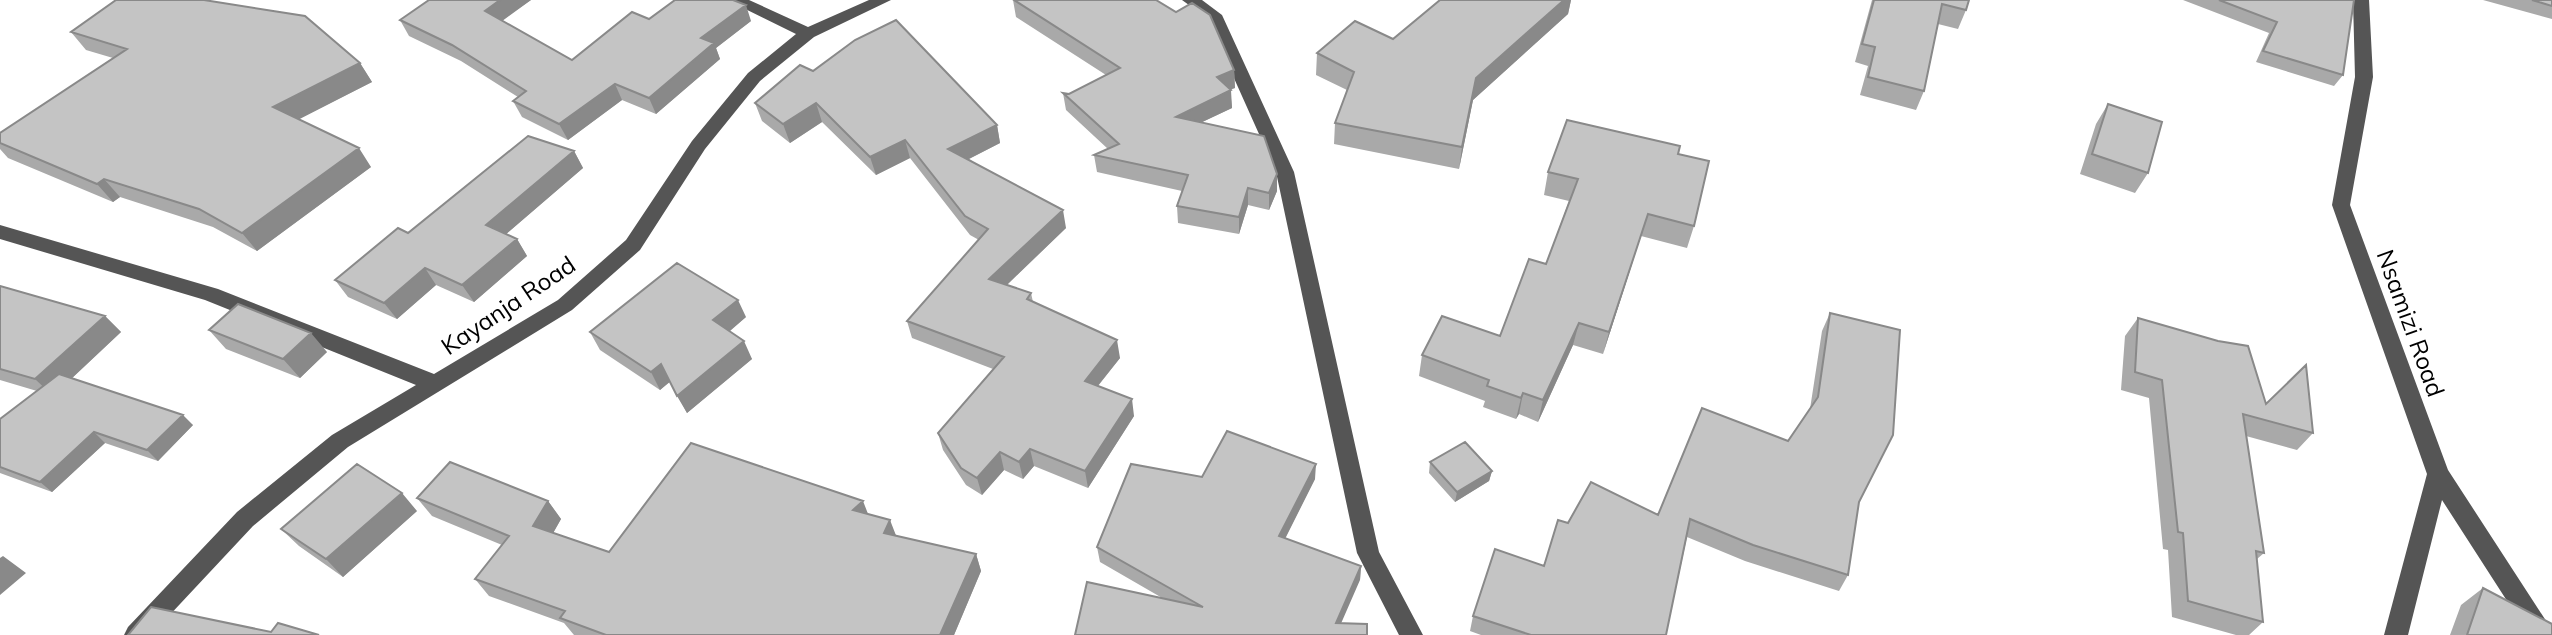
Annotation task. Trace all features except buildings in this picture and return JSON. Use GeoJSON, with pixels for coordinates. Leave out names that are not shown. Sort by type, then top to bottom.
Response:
{"type":"FeatureCollection","features":[{"type":"Feature","properties":{"kind":"street"},"geometry":{"type":"LineString","coordinates":[[735,0],[808,33]]}},
{"type":"Feature","properties":{"kind":"street","name":"Kayanja Road"},"geometry":{"type":"LineString","coordinates":[[136,635],[245,519],[340,441],[565,305],[633,245],[698,145],[754,77],[808,33],[883,0]]}},
{"type":"Feature","properties":{"kind":"street"},"geometry":{"type":"LineString","coordinates":[[1190,0],[1214,15],[1285,172],[1368,553],[1411,635]]}},
{"type":"Feature","properties":{"kind":"street","name":"Nsamizi Road"},"geometry":{"type":"LineString","coordinates":[[2361,0],[2364,77],[2341,205],[2438,474],[2542,635]]}},
{"type":"Feature","properties":{"kind":"street"},"geometry":{"type":"LineString","coordinates":[[0,232],[211,294],[437,384]]}},
{"type":"Feature","properties":{"kind":"street"},"geometry":{"type":"LineString","coordinates":[[2396,635],[2438,474]]}},
{"type":"Feature","properties":{"kind":"street"},"geometry":{"type":"LineString","coordinates":[[161,610],[190,617]]}}]}
